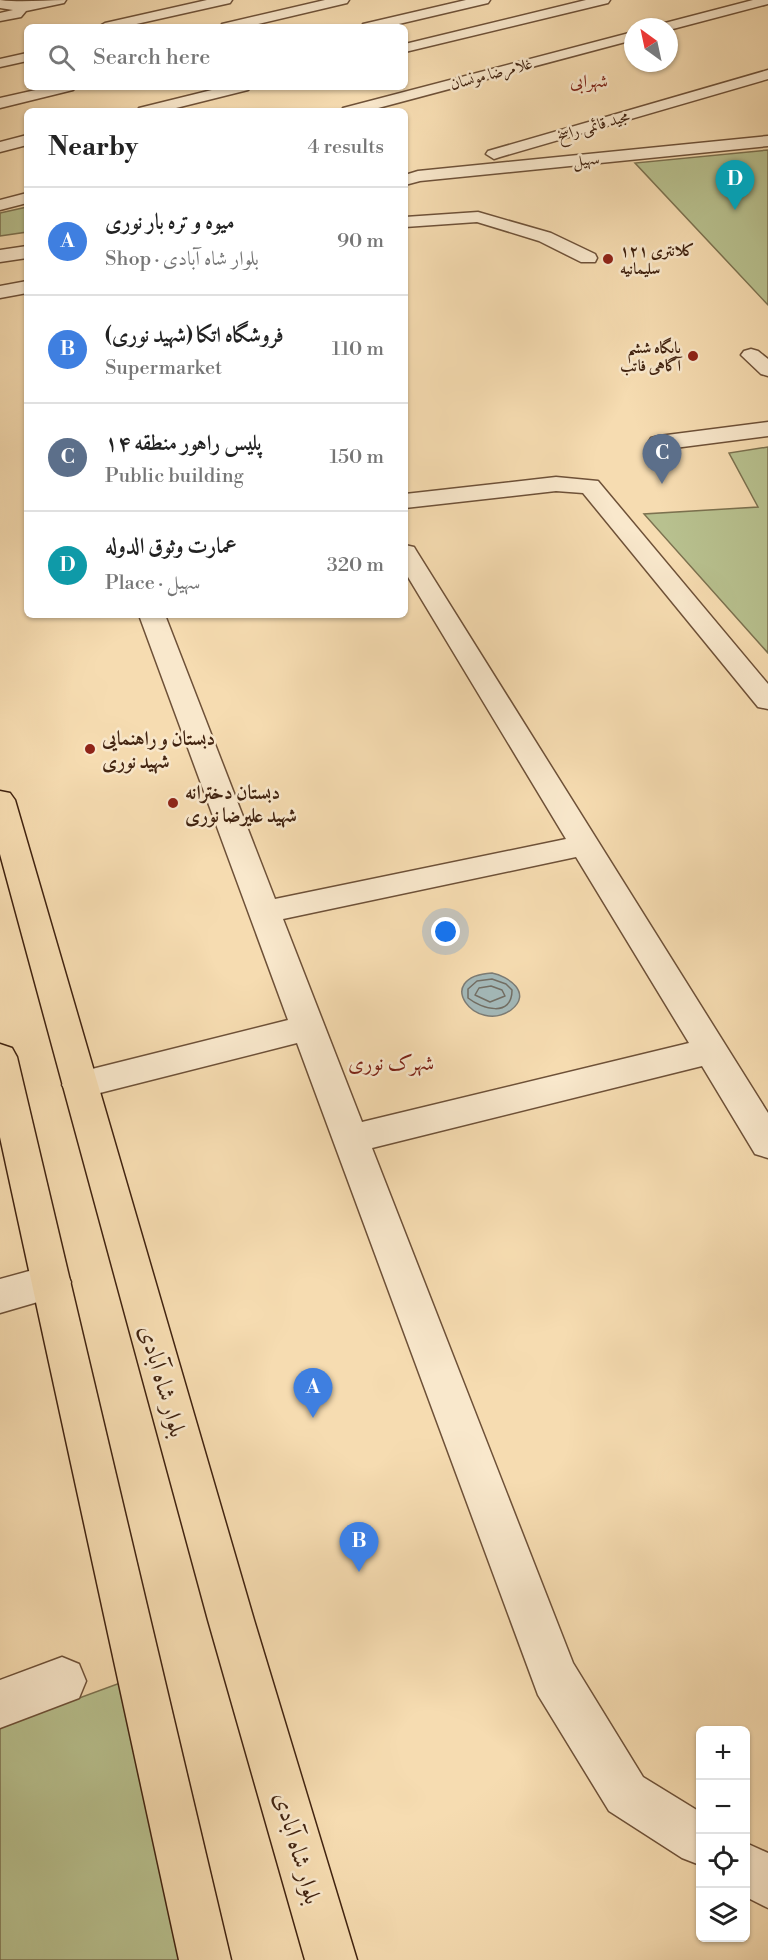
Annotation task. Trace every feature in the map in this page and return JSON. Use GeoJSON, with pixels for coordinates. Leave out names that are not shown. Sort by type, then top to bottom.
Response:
{"type":"FeatureCollection","features":[{"type":"Feature","properties":{"kind":"main road","name":"بلوار شاه آبادی"},"geometry":{"type":"LineString","coordinates":[[0,800],[231,1620],[331,1960]]}},
{"type":"Feature","properties":{"kind":"main road"},"geometry":{"type":"LineString","coordinates":[[0,1057],[205,1960]]}},
{"type":"Feature","properties":{"kind":"street"},"geometry":{"type":"LineString","coordinates":[[3,11],[16,14],[22,4],[59,0]]}},
{"type":"Feature","properties":{"kind":"street"},"geometry":{"type":"LineString","coordinates":[[118,24],[225,0]]}},
{"type":"Feature","properties":{"kind":"street"},"geometry":{"type":"LineString","coordinates":[[240,24],[342,0]]}},
{"type":"Feature","properties":{"kind":"street"},"geometry":{"type":"LineString","coordinates":[[381,24],[483,0]]}},
{"type":"Feature","properties":{"kind":"street"},"geometry":{"type":"LineString","coordinates":[[408,47],[603,0]]}},
{"type":"Feature","properties":{"kind":"street"},"geometry":{"type":"LineString","coordinates":[[678,24],[768,0]]}},
{"type":"Feature","properties":{"kind":"street"},"geometry":{"type":"LineString","coordinates":[[528,3],[575,19]]}},
{"type":"Feature","properties":{"kind":"street"},"geometry":{"type":"LineString","coordinates":[[3,11],[24,26]]}},
{"type":"Feature","properties":{"kind":"street"},"geometry":{"type":"LineString","coordinates":[[606,30],[624,35]]}},
{"type":"Feature","properties":{"kind":"street","name":"غلامرضا مونسان"},"geometry":{"type":"LineString","coordinates":[[360,108],[624,39]]}},
{"type":"Feature","properties":{"kind":"street"},"geometry":{"type":"LineString","coordinates":[[0,63],[24,58]]}},
{"type":"Feature","properties":{"kind":"street","name":"مجید قائمی راسخ"},"geometry":{"type":"LineString","coordinates":[[411,178],[768,74]]}},
{"type":"Feature","properties":{"kind":"street"},"geometry":{"type":"LineString","coordinates":[[0,103],[55,90]]}},
{"type":"Feature","properties":{"kind":"street"},"geometry":{"type":"LineString","coordinates":[[157,108],[230,90]]}},
{"type":"Feature","properties":{"kind":"street"},"geometry":{"type":"LineString","coordinates":[[159,92],[193,108]]}},
{"type":"Feature","properties":{"kind":"street"},"geometry":{"type":"LineString","coordinates":[[0,147],[24,141]]}},
{"type":"Feature","properties":{"kind":"street","name":"سهیل"},"geometry":{"type":"LineString","coordinates":[[411,178],[768,141]]}},
{"type":"Feature","properties":{"kind":"street"},"geometry":{"type":"LineString","coordinates":[[0,205],[24,199]]}},
{"type":"Feature","properties":{"kind":"street"},"geometry":{"type":"LineString","coordinates":[[408,222],[478,217],[545,237],[588,258]]}},
{"type":"Feature","properties":{"kind":"street"},"geometry":{"type":"LineString","coordinates":[[0,242],[24,238]]}},
{"type":"Feature","properties":{"kind":"street"},"geometry":{"type":"LineString","coordinates":[[0,256],[24,252]]}},
{"type":"Feature","properties":{"kind":"street"},"geometry":{"type":"LineString","coordinates":[[0,292],[24,288]]}},
{"type":"Feature","properties":{"kind":"street"},"geometry":{"type":"LineString","coordinates":[[751,355],[768,370]]}},
{"type":"Feature","properties":{"kind":"street"},"geometry":{"type":"LineString","coordinates":[[659,443],[768,429]]}},
{"type":"Feature","properties":{"kind":"street"},"geometry":{"type":"LineString","coordinates":[[408,501],[556,484],[590,486],[768,701]]}},
{"type":"Feature","properties":{"kind":"street"},"geometry":{"type":"LineString","coordinates":[[408,557],[768,1144]]}},
{"type":"Feature","properties":{"kind":"street"},"geometry":{"type":"LineString","coordinates":[[153,618],[555,1678],[626,1794],[696,1838]]}},
{"type":"Feature","properties":{"kind":"street"},"geometry":{"type":"LineString","coordinates":[[265,912],[585,845]]}},
{"type":"Feature","properties":{"kind":"street"},"geometry":{"type":"LineString","coordinates":[[80,1085],[309,1027]]}},
{"type":"Feature","properties":{"kind":"street"},"geometry":{"type":"LineString","coordinates":[[351,1139],[711,1051]]}},
{"type":"Feature","properties":{"kind":"street"},"geometry":{"type":"LineString","coordinates":[[0,1296],[51,1282]]}},
{"type":"Feature","properties":{"kind":"street"},"geometry":{"type":"LineString","coordinates":[[0,1704],[62,1681]]}},
{"type":"Feature","properties":{"kind":"street"},"geometry":{"type":"LineString","coordinates":[[750,1871],[768,1882]]}},
{"type":"Feature","properties":{"kind":"green space"},"geometry":{"type":"Polygon","coordinates":[[[768,150],[768,305],[635,163],[768,150]]]}},
{"type":"Feature","properties":{"kind":"green space"},"geometry":{"type":"Polygon","coordinates":[[[24,208],[24,232],[0,236],[0,213],[24,208]]]}},
{"type":"Feature","properties":{"kind":"green space"},"geometry":{"type":"Polygon","coordinates":[[[768,447],[768,653],[644,514],[758,507],[729,453],[768,447]]]}},
{"type":"Feature","properties":{"kind":"green space"},"geometry":{"type":"Polygon","coordinates":[[[131,1679],[193,1960],[0,1960],[0,1727],[131,1679]]]}},
{"type":"Feature","properties":{"kind":"water"},"geometry":{"type":"Polygon","coordinates":[[[492,973],[516,986],[520,997],[511,1010],[498,1016],[485,1015],[474,1010],[466,1002],[462,993],[464,984],[474,977],[492,973]]]}},
{"type":"Feature","properties":{"kind":"place","name":"عمارت وثوق الدوله"},"geometry":{"type":"Point","coordinates":[735,210]}},
{"type":"Feature","properties":{"kind":"place","name":"كلانتری ١٢١ سلیمانیه"},"geometry":{"type":"Point","coordinates":[608,259]}},
{"type":"Feature","properties":{"kind":"place","name":"پایگاه ششم آگاهی فاتب"},"geometry":{"type":"Point","coordinates":[693,356]}},
{"type":"Feature","properties":{"kind":"place","name":"پلیس راهور منطقه ۱۴"},"geometry":{"type":"Point","coordinates":[662,484]}},
{"type":"Feature","properties":{"kind":"place","name":"دبستان و راهنمایی شهید نوری"},"geometry":{"type":"Point","coordinates":[90,749]}},
{"type":"Feature","properties":{"kind":"place","name":"دبستان دخترانه شهید علیرضا نوری"},"geometry":{"type":"Point","coordinates":[173,803]}},
{"type":"Feature","properties":{"kind":"place","name":"میوه و تره بار نوری"},"geometry":{"type":"Point","coordinates":[313,1418]}},
{"type":"Feature","properties":{"kind":"place","name":"فروشگاه اتکا (شهید نوری)"},"geometry":{"type":"Point","coordinates":[359,1572]}},
{"type":"Feature","properties":{"kind":"district","name":"شهرابی"},"geometry":{"type":"Point","coordinates":[589,81]}},
{"type":"Feature","properties":{"kind":"district","name":"شهرک نوری"},"geometry":{"type":"Point","coordinates":[391,1063]}}]}
